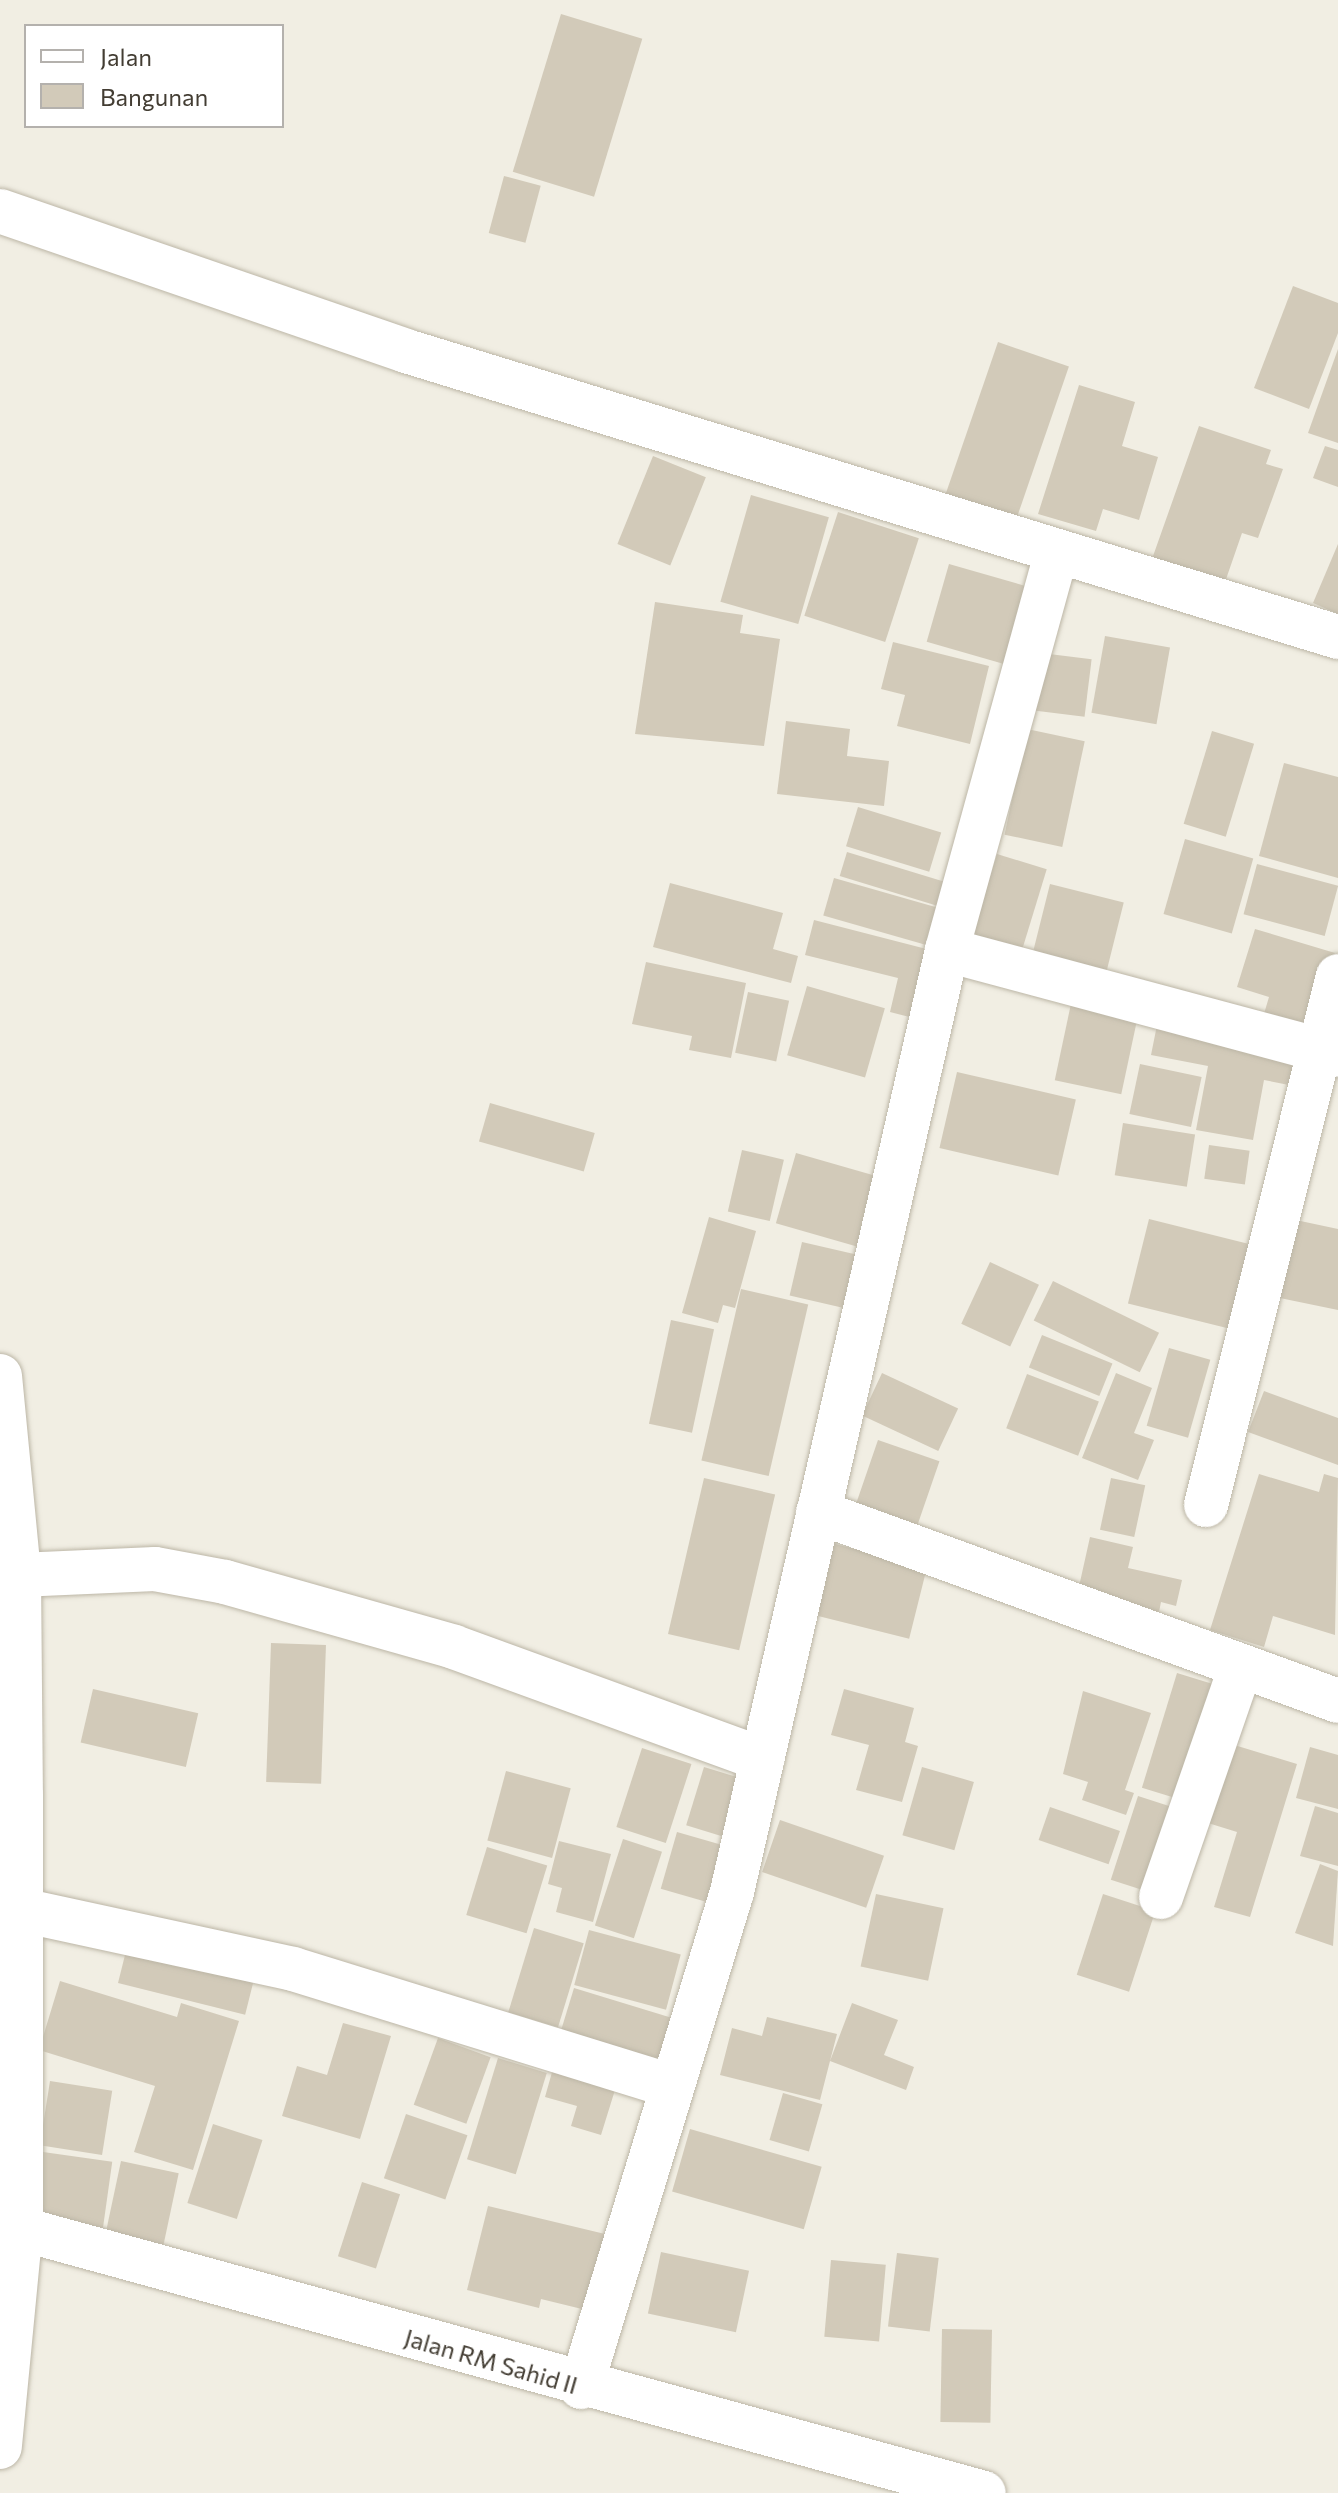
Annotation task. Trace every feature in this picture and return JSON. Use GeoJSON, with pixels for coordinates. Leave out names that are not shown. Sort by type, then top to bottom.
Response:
{"type":"FeatureCollection","features":[{"type":"Feature","properties":{"kind":"street"},"geometry":{"type":"LineString","coordinates":[[0,211],[406,351],[1056,554],[1338,637]]}},
{"type":"Feature","properties":{"kind":"street"},"geometry":{"type":"LineString","coordinates":[[581,2387],[670,2086],[732,1892],[947,950],[1056,554]]}},
{"type":"Feature","properties":{"kind":"street"},"geometry":{"type":"LineString","coordinates":[[947,950],[1329,1052]]}},
{"type":"Feature","properties":{"kind":"street"},"geometry":{"type":"LineString","coordinates":[[1206,1505],[1329,1052],[1338,976]]}},
{"type":"Feature","properties":{"kind":"street"},"geometry":{"type":"LineString","coordinates":[[0,1376],[19,1575],[11,1795],[21,1910],[0,2447]]}},
{"type":"Feature","properties":{"kind":"street"},"geometry":{"type":"LineString","coordinates":[[818,1512],[1338,1701]]}},
{"type":"Feature","properties":{"kind":"street"},"geometry":{"type":"LineString","coordinates":[[19,1575],[155,1569],[225,1582],[454,1647],[762,1759]]}},
{"type":"Feature","properties":{"kind":"street"},"geometry":{"type":"LineString","coordinates":[[1161,1897],[1241,1666]]}},
{"type":"Feature","properties":{"kind":"street"},"geometry":{"type":"LineString","coordinates":[[21,1910],[293,1969],[670,2086]]}},
{"type":"Feature","properties":{"kind":"street","name":"Jalan RM Sahid II"},"geometry":{"type":"LineString","coordinates":[[10,2225],[581,2387],[984,2493]]}},
{"type":"Feature","properties":{"kind":"building"},"geometry":{"type":"Polygon","coordinates":[[[561,14],[642,39],[594,197],[513,172],[561,14]]]}},
{"type":"Feature","properties":{"kind":"building"},"geometry":{"type":"Polygon","coordinates":[[[504,176],[541,186],[525,243],[489,233],[504,176]]]}},
{"type":"Feature","properties":{"kind":"building"},"geometry":{"type":"Polygon","coordinates":[[[1293,286],[1338,303],[1338,333],[1309,409],[1254,388],[1293,286]]]}},
{"type":"Feature","properties":{"kind":"building"},"geometry":{"type":"Polygon","coordinates":[[[998,342],[1069,366],[1012,531],[941,507],[998,342]]]}},
{"type":"Feature","properties":{"kind":"building"},"geometry":{"type":"Polygon","coordinates":[[[1338,349],[1338,443],[1308,433],[1338,349]]]}},
{"type":"Feature","properties":{"kind":"building"},"geometry":{"type":"Polygon","coordinates":[[[1079,385],[1135,402],[1122,446],[1158,457],[1139,520],[1103,509],[1096,531],[1038,514],[1079,385]]]}},
{"type":"Feature","properties":{"kind":"building"},"geometry":{"type":"Polygon","coordinates":[[[1199,426],[1271,450],[1266,464],[1283,469],[1258,538],[1242,533],[1224,585],[1152,559],[1199,426]]]}},
{"type":"Feature","properties":{"kind":"building"},"geometry":{"type":"Polygon","coordinates":[[[1325,446],[1338,450],[1338,487],[1313,478],[1325,446]]]}},
{"type":"Feature","properties":{"kind":"building"},"geometry":{"type":"Polygon","coordinates":[[[653,456],[706,477],[670,565],[617,544],[653,456]]]}},
{"type":"Feature","properties":{"kind":"building"},"geometry":{"type":"Polygon","coordinates":[[[751,495],[829,517],[798,624],[720,602],[751,495]]]}},
{"type":"Feature","properties":{"kind":"building"},"geometry":{"type":"Polygon","coordinates":[[[838,512],[919,538],[885,642],[804,616],[838,512]]]}},
{"type":"Feature","properties":{"kind":"building"},"geometry":{"type":"Polygon","coordinates":[[[1338,544],[1338,614],[1313,603],[1338,544]]]}},
{"type":"Feature","properties":{"kind":"building"},"geometry":{"type":"Polygon","coordinates":[[[949,564],[1038,590],[1016,667],[927,642],[949,564]]]}},
{"type":"Feature","properties":{"kind":"building"},"geometry":{"type":"Polygon","coordinates":[[[655,602],[743,615],[740,633],[780,639],[764,746],[635,734],[655,602]]]}},
{"type":"Feature","properties":{"kind":"building"},"geometry":{"type":"Polygon","coordinates":[[[1105,636],[1170,647],[1156,724],[1091,713],[1105,636]]]}},
{"type":"Feature","properties":{"kind":"building"},"geometry":{"type":"Polygon","coordinates":[[[893,642],[989,666],[970,744],[897,726],[905,695],[881,689],[893,642]]]}},
{"type":"Feature","properties":{"kind":"building"},"geometry":{"type":"Polygon","coordinates":[[[1041,653],[1092,659],[1085,717],[1034,711],[1041,653]]]}},
{"type":"Feature","properties":{"kind":"building"},"geometry":{"type":"Polygon","coordinates":[[[786,721],[850,729],[847,756],[889,761],[884,806],[777,794],[786,721]]]}},
{"type":"Feature","properties":{"kind":"building"},"geometry":{"type":"Polygon","coordinates":[[[1027,729],[1085,741],[1062,847],[1005,835],[1027,729]]]}},
{"type":"Feature","properties":{"kind":"building"},"geometry":{"type":"Polygon","coordinates":[[[1212,731],[1254,744],[1226,837],[1184,824],[1212,731]]]}},
{"type":"Feature","properties":{"kind":"building"},"geometry":{"type":"Polygon","coordinates":[[[1284,763],[1338,777],[1338,878],[1259,856],[1284,763]]]}},
{"type":"Feature","properties":{"kind":"building"},"geometry":{"type":"Polygon","coordinates":[[[858,807],[941,832],[929,872],[846,846],[858,807]]]}},
{"type":"Feature","properties":{"kind":"building"},"geometry":{"type":"Polygon","coordinates":[[[1185,839],[1253,859],[1232,934],[1164,914],[1185,839]]]}},
{"type":"Feature","properties":{"kind":"building"},"geometry":{"type":"Polygon","coordinates":[[[847,852],[955,885],[948,909],[840,876],[847,852]]]}},
{"type":"Feature","properties":{"kind":"building"},"geometry":{"type":"Polygon","coordinates":[[[997,854],[1047,869],[1018,962],[969,947],[997,854]]]}},
{"type":"Feature","properties":{"kind":"building"},"geometry":{"type":"Polygon","coordinates":[[[1257,864],[1338,886],[1325,936],[1244,914],[1257,864]]]}},
{"type":"Feature","properties":{"kind":"building"},"geometry":{"type":"Polygon","coordinates":[[[834,878],[939,908],[928,946],[823,915],[834,878]]]}},
{"type":"Feature","properties":{"kind":"building"},"geometry":{"type":"Polygon","coordinates":[[[670,883],[783,913],[773,949],[798,956],[791,983],[653,947],[670,883]]]}},
{"type":"Feature","properties":{"kind":"building"},"geometry":{"type":"Polygon","coordinates":[[[1050,884],[1124,902],[1106,973],[1032,955],[1050,884]]]}},
{"type":"Feature","properties":{"kind":"building"},"geometry":{"type":"Polygon","coordinates":[[[814,920],[942,953],[925,1021],[890,1012],[898,978],[805,955],[814,920]]]}},
{"type":"Feature","properties":{"kind":"building"},"geometry":{"type":"Polygon","coordinates":[[[1255,929],[1335,953],[1308,1038],[1261,1024],[1269,997],[1237,987],[1255,929]]]}},
{"type":"Feature","properties":{"kind":"building"},"geometry":{"type":"Polygon","coordinates":[[[646,962],[746,983],[731,1058],[689,1050],[692,1036],[632,1024],[646,962]]]}},
{"type":"Feature","properties":{"kind":"building"},"geometry":{"type":"Polygon","coordinates":[[[807,986],[885,1008],[865,1078],[787,1055],[807,986]]]}},
{"type":"Feature","properties":{"kind":"building"},"geometry":{"type":"Polygon","coordinates":[[[748,992],[789,1001],[776,1061],[735,1053],[748,992]]]}},
{"type":"Feature","properties":{"kind":"building"},"geometry":{"type":"Polygon","coordinates":[[[1072,999],[1139,1013],[1121,1094],[1055,1080],[1072,999]]]}},
{"type":"Feature","properties":{"kind":"building"},"geometry":{"type":"Polygon","coordinates":[[[1157,1025],[1306,1053],[1299,1087],[1264,1080],[1253,1140],[1196,1130],[1208,1066],[1151,1055],[1157,1025]]]}},
{"type":"Feature","properties":{"kind":"building"},"geometry":{"type":"Polygon","coordinates":[[[1140,1064],[1202,1077],[1191,1127],[1129,1114],[1140,1064]]]}},
{"type":"Feature","properties":{"kind":"building"},"geometry":{"type":"Polygon","coordinates":[[[957,1072],[1076,1099],[1058,1175],[939,1148],[957,1072]]]}},
{"type":"Feature","properties":{"kind":"building"},"geometry":{"type":"Polygon","coordinates":[[[490,1103],[595,1133],[584,1171],[479,1141],[490,1103]]]}},
{"type":"Feature","properties":{"kind":"building"},"geometry":{"type":"Polygon","coordinates":[[[1123,1123],[1195,1134],[1187,1187],[1115,1175],[1123,1123]]]}},
{"type":"Feature","properties":{"kind":"building"},"geometry":{"type":"Polygon","coordinates":[[[1209,1145],[1250,1151],[1245,1184],[1204,1179],[1209,1145]]]}},
{"type":"Feature","properties":{"kind":"building"},"geometry":{"type":"Polygon","coordinates":[[[742,1150],[784,1160],[770,1221],[728,1211],[742,1150]]]}},
{"type":"Feature","properties":{"kind":"building"},"geometry":{"type":"Polygon","coordinates":[[[796,1153],[879,1177],[859,1247],[776,1223],[796,1153]]]}},
{"type":"Feature","properties":{"kind":"building"},"geometry":{"type":"Polygon","coordinates":[[[709,1217],[756,1231],[735,1308],[723,1305],[718,1323],[682,1313],[709,1217]]]}},
{"type":"Feature","properties":{"kind":"building"},"geometry":{"type":"Polygon","coordinates":[[[1149,1219],[1250,1244],[1229,1329],[1128,1303],[1149,1219]]]}},
{"type":"Feature","properties":{"kind":"building"},"geometry":{"type":"Polygon","coordinates":[[[1291,1219],[1338,1229],[1338,1310],[1275,1297],[1291,1219]]]}},
{"type":"Feature","properties":{"kind":"building"},"geometry":{"type":"Polygon","coordinates":[[[802,1242],[870,1258],[858,1311],[790,1296],[802,1242]]]}},
{"type":"Feature","properties":{"kind":"building"},"geometry":{"type":"Polygon","coordinates":[[[990,1262],[1039,1285],[1010,1346],[961,1324],[990,1262]]]}},
{"type":"Feature","properties":{"kind":"building"},"geometry":{"type":"Polygon","coordinates":[[[1053,1281],[1159,1333],[1140,1372],[1034,1321],[1053,1281]]]}},
{"type":"Feature","properties":{"kind":"building"},"geometry":{"type":"Polygon","coordinates":[[[741,1289],[808,1305],[769,1476],[701,1460],[741,1289]]]}},
{"type":"Feature","properties":{"kind":"building"},"geometry":{"type":"Polygon","coordinates":[[[671,1320],[714,1329],[692,1433],[649,1424],[671,1320]]]}},
{"type":"Feature","properties":{"kind":"building"},"geometry":{"type":"Polygon","coordinates":[[[1042,1335],[1112,1363],[1099,1396],[1029,1367],[1042,1335]]]}},
{"type":"Feature","properties":{"kind":"building"},"geometry":{"type":"Polygon","coordinates":[[[1169,1348],[1210,1360],[1188,1438],[1147,1426],[1169,1348]]]}},
{"type":"Feature","properties":{"kind":"building"},"geometry":{"type":"Polygon","coordinates":[[[882,1373],[958,1408],[938,1451],[862,1416],[882,1373]]]}},
{"type":"Feature","properties":{"kind":"building"},"geometry":{"type":"Polygon","coordinates":[[[1116,1373],[1152,1388],[1134,1433],[1154,1440],[1138,1480],[1082,1458],[1116,1373]]]}},
{"type":"Feature","properties":{"kind":"building"},"geometry":{"type":"Polygon","coordinates":[[[1027,1374],[1099,1402],[1078,1456],[1006,1428],[1027,1374]]]}},
{"type":"Feature","properties":{"kind":"building"},"geometry":{"type":"Polygon","coordinates":[[[1264,1391],[1338,1418],[1338,1465],[1248,1432],[1264,1391]]]}},
{"type":"Feature","properties":{"kind":"building"},"geometry":{"type":"Polygon","coordinates":[[[878,1440],[939,1461],[915,1531],[854,1510],[878,1440]]]}},
{"type":"Feature","properties":{"kind":"building"},"geometry":{"type":"Polygon","coordinates":[[[1259,1474],[1319,1492],[1324,1474],[1338,1478],[1335,1635],[1273,1616],[1264,1647],[1210,1630],[1259,1474]]]}},
{"type":"Feature","properties":{"kind":"building"},"geometry":{"type":"Polygon","coordinates":[[[704,1478],[775,1494],[739,1650],[668,1634],[704,1478]]]}},
{"type":"Feature","properties":{"kind":"building"},"geometry":{"type":"Polygon","coordinates":[[[1111,1478],[1145,1485],[1134,1537],[1100,1530],[1111,1478]]]}},
{"type":"Feature","properties":{"kind":"building"},"geometry":{"type":"Polygon","coordinates":[[[1090,1537],[1133,1547],[1128,1568],[1182,1580],[1176,1606],[1161,1602],[1159,1612],[1076,1600],[1090,1537]]]}},
{"type":"Feature","properties":{"kind":"building"},"geometry":{"type":"Polygon","coordinates":[[[831,1543],[927,1567],[909,1639],[813,1615],[831,1543]]]}},
{"type":"Feature","properties":{"kind":"building"},"geometry":{"type":"Polygon","coordinates":[[[271,1643],[326,1645],[321,1784],[266,1782],[271,1643]]]}},
{"type":"Feature","properties":{"kind":"building"},"geometry":{"type":"Polygon","coordinates":[[[1177,1673],[1226,1688],[1191,1803],[1142,1788],[1177,1673]]]}},
{"type":"Feature","properties":{"kind":"building"},"geometry":{"type":"Polygon","coordinates":[[[93,1689],[198,1713],[186,1767],[81,1743],[93,1689]]]}},
{"type":"Feature","properties":{"kind":"building"},"geometry":{"type":"Polygon","coordinates":[[[844,1689],[914,1708],[905,1742],[918,1746],[902,1802],[856,1790],[869,1745],[831,1735],[844,1689]]]}},
{"type":"Feature","properties":{"kind":"building"},"geometry":{"type":"Polygon","coordinates":[[[1083,1691],[1151,1713],[1125,1790],[1134,1793],[1126,1815],[1082,1800],[1088,1782],[1063,1774],[1083,1691]]]}},
{"type":"Feature","properties":{"kind":"building"},"geometry":{"type":"Polygon","coordinates":[[[1231,1744],[1297,1764],[1250,1917],[1214,1907],[1237,1832],[1208,1823],[1231,1744]]]}},
{"type":"Feature","properties":{"kind":"building"},"geometry":{"type":"Polygon","coordinates":[[[1310,1747],[1338,1755],[1338,1809],[1296,1798],[1310,1747]]]}},
{"type":"Feature","properties":{"kind":"building"},"geometry":{"type":"Polygon","coordinates":[[[642,1748],[691,1764],[666,1843],[616,1827],[642,1748]]]}},
{"type":"Feature","properties":{"kind":"building"},"geometry":{"type":"Polygon","coordinates":[[[704,1767],[753,1782],[735,1840],[686,1825],[704,1767]]]}},
{"type":"Feature","properties":{"kind":"building"},"geometry":{"type":"Polygon","coordinates":[[[922,1767],[974,1782],[954,1850],[902,1835],[922,1767]]]}},
{"type":"Feature","properties":{"kind":"building"},"geometry":{"type":"Polygon","coordinates":[[[506,1771],[571,1788],[552,1858],[487,1841],[506,1771]]]}},
{"type":"Feature","properties":{"kind":"building"},"geometry":{"type":"Polygon","coordinates":[[[1138,1796],[1184,1811],[1156,1895],[1111,1880],[1138,1796]]]}},
{"type":"Feature","properties":{"kind":"building"},"geometry":{"type":"Polygon","coordinates":[[[1315,1806],[1338,1813],[1338,1866],[1300,1856],[1315,1806]]]}},
{"type":"Feature","properties":{"kind":"building"},"geometry":{"type":"Polygon","coordinates":[[[1050,1807],[1120,1831],[1109,1864],[1039,1840],[1050,1807]]]}},
{"type":"Feature","properties":{"kind":"building"},"geometry":{"type":"Polygon","coordinates":[[[780,1820],[884,1856],[866,1908],[762,1872],[780,1820]]]}},
{"type":"Feature","properties":{"kind":"building"},"geometry":{"type":"Polygon","coordinates":[[[677,1832],[731,1847],[715,1904],[661,1889],[677,1832]]]}},
{"type":"Feature","properties":{"kind":"building"},"geometry":{"type":"Polygon","coordinates":[[[623,1839],[662,1852],[634,1938],[595,1926],[623,1839]]]}},
{"type":"Feature","properties":{"kind":"building"},"geometry":{"type":"Polygon","coordinates":[[[559,1841],[611,1854],[593,1922],[556,1912],[562,1888],[548,1884],[559,1841]]]}},
{"type":"Feature","properties":{"kind":"building"},"geometry":{"type":"Polygon","coordinates":[[[487,1847],[547,1865],[526,1933],[466,1915],[487,1847]]]}},
{"type":"Feature","properties":{"kind":"building"},"geometry":{"type":"Polygon","coordinates":[[[1320,1864],[1338,1871],[1333,1946],[1295,1933],[1320,1864]]]}},
{"type":"Feature","properties":{"kind":"building"},"geometry":{"type":"Polygon","coordinates":[[[876,1894],[943,1908],[928,1981],[861,1966],[876,1894]]]}},
{"type":"Feature","properties":{"kind":"building"},"geometry":{"type":"Polygon","coordinates":[[[1103,1894],[1155,1911],[1129,1992],[1077,1975],[1103,1894]]]}},
{"type":"Feature","properties":{"kind":"building"},"geometry":{"type":"Polygon","coordinates":[[[534,1928],[584,1943],[558,2027],[508,2012],[534,1928]]]}},
{"type":"Feature","properties":{"kind":"building"},"geometry":{"type":"Polygon","coordinates":[[[589,1930],[681,1955],[666,2010],[574,1985],[589,1930]]]}},
{"type":"Feature","properties":{"kind":"building"},"geometry":{"type":"Polygon","coordinates":[[[126,1951],[253,1983],[245,2015],[118,1983],[126,1951]]]}},
{"type":"Feature","properties":{"kind":"building"},"geometry":{"type":"Polygon","coordinates":[[[60,1981],[177,2017],[181,2003],[239,2021],[193,2170],[134,2152],[155,2086],[39,2050],[60,1981]]]}},
{"type":"Feature","properties":{"kind":"building"},"geometry":{"type":"Polygon","coordinates":[[[574,1988],[676,2019],[660,2072],[558,2041],[574,1988]]]}},
{"type":"Feature","properties":{"kind":"building"},"geometry":{"type":"Polygon","coordinates":[[[852,2003],[898,2020],[884,2055],[914,2067],[906,2090],[830,2061],[852,2003]]]}},
{"type":"Feature","properties":{"kind":"building"},"geometry":{"type":"Polygon","coordinates":[[[767,2017],[837,2034],[820,2100],[720,2075],[732,2028],[762,2036],[767,2017]]]}},
{"type":"Feature","properties":{"kind":"building"},"geometry":{"type":"Polygon","coordinates":[[[343,2023],[391,2036],[360,2139],[282,2116],[297,2066],[327,2075],[343,2023]]]}},
{"type":"Feature","properties":{"kind":"building"},"geometry":{"type":"Polygon","coordinates":[[[438,2038],[491,2057],[466,2124],[414,2105],[438,2038]]]}},
{"type":"Feature","properties":{"kind":"building"},"geometry":{"type":"Polygon","coordinates":[[[498,2058],[547,2073],[516,2174],[467,2159],[498,2058]]]}},
{"type":"Feature","properties":{"kind":"building"},"geometry":{"type":"Polygon","coordinates":[[[556,2058],[619,2077],[601,2135],[571,2126],[577,2106],[545,2097],[556,2058]]]}},
{"type":"Feature","properties":{"kind":"building"},"geometry":{"type":"Polygon","coordinates":[[[50,2081],[112,2091],[102,2155],[40,2145],[50,2081]]]}},
{"type":"Feature","properties":{"kind":"building"},"geometry":{"type":"Polygon","coordinates":[[[783,2093],[822,2104],[809,2151],[769,2140],[783,2093]]]}},
{"type":"Feature","properties":{"kind":"building"},"geometry":{"type":"Polygon","coordinates":[[[406,2114],[467,2135],[445,2199],[384,2178],[406,2114]]]}},
{"type":"Feature","properties":{"kind":"building"},"geometry":{"type":"Polygon","coordinates":[[[213,2124],[262,2140],[237,2219],[187,2203],[213,2124]]]}},
{"type":"Feature","properties":{"kind":"building"},"geometry":{"type":"Polygon","coordinates":[[[690,2129],[822,2167],[804,2229],[672,2191],[690,2129]]]}},
{"type":"Feature","properties":{"kind":"building"},"geometry":{"type":"Polygon","coordinates":[[[36,2151],[112,2162],[103,2230],[26,2219],[36,2151]]]}},
{"type":"Feature","properties":{"kind":"building"},"geometry":{"type":"Polygon","coordinates":[[[121,2161],[179,2173],[164,2245],[106,2232],[121,2161]]]}},
{"type":"Feature","properties":{"kind":"building"},"geometry":{"type":"Polygon","coordinates":[[[362,2182],[400,2194],[376,2269],[338,2256],[362,2182]]]}},
{"type":"Feature","properties":{"kind":"building"},"geometry":{"type":"Polygon","coordinates":[[[488,2206],[605,2234],[586,2310],[541,2299],[539,2308],[467,2290],[488,2206]]]}},
{"type":"Feature","properties":{"kind":"building"},"geometry":{"type":"Polygon","coordinates":[[[661,2252],[749,2271],[736,2332],[648,2314],[661,2252]]]}},
{"type":"Feature","properties":{"kind":"building"},"geometry":{"type":"Polygon","coordinates":[[[897,2253],[939,2258],[930,2332],[888,2326],[897,2253]]]}},
{"type":"Feature","properties":{"kind":"building"},"geometry":{"type":"Polygon","coordinates":[[[831,2260],[886,2265],[879,2342],[824,2337],[831,2260]]]}},
{"type":"Feature","properties":{"kind":"building"},"geometry":{"type":"Polygon","coordinates":[[[942,2329],[992,2330],[990,2423],[940,2422],[942,2329]]]}}]}
